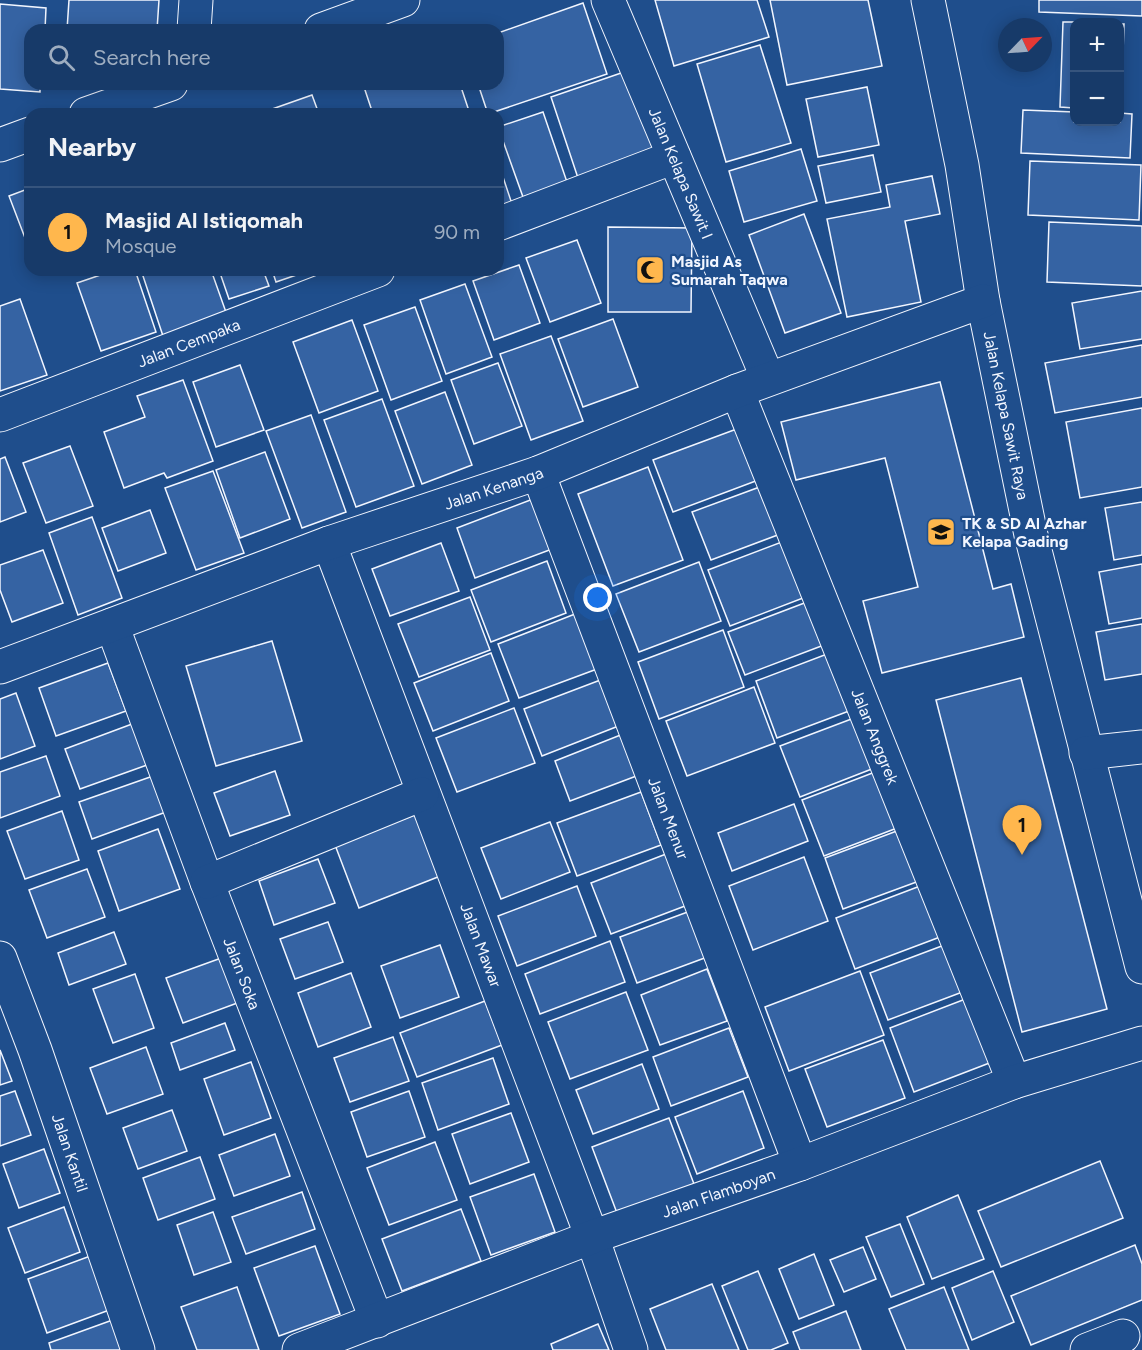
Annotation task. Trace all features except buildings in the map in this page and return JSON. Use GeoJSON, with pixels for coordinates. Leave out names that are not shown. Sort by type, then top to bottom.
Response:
{"type":"FeatureCollection","features":[{"type":"Feature","properties":{"kind":"street"},"geometry":{"type":"LineString","coordinates":[[194,24],[196,0]]}},
{"type":"Feature","properties":{"kind":"street"},"geometry":{"type":"LineString","coordinates":[[337,24],[403,0]]}},
{"type":"Feature","properties":{"kind":"street","name":"Jalan Kelapa Sawit I"},"geometry":{"type":"LineString","coordinates":[[608,0],[768,380]]}},
{"type":"Feature","properties":{"kind":"street","name":"Jalan Kelapa Sawit Raya"},"geometry":{"type":"LineString","coordinates":[[928,0],[962,165],[983,301],[1031,535],[1142,967]]}},
{"type":"Feature","properties":{"kind":"street"},"geometry":{"type":"LineString","coordinates":[[103,108],[154,90]]}},
{"type":"Feature","properties":{"kind":"street"},"geometry":{"type":"LineString","coordinates":[[0,145],[24,136]]}},
{"type":"Feature","properties":{"kind":"street"},"geometry":{"type":"LineString","coordinates":[[504,222],[674,157]]}},
{"type":"Feature","properties":{"kind":"street","name":"Jalan Cempaka"},"geometry":{"type":"LineString","coordinates":[[0,415],[362,276]]}},
{"type":"Feature","properties":{"kind":"street","name":"Jalan Kenanga"},"geometry":{"type":"LineString","coordinates":[[0,667],[329,543],[538,473],[737,391],[983,301]]}},
{"type":"Feature","properties":{"kind":"street","name":"Jalan Anggrek"},"geometry":{"type":"LineString","coordinates":[[737,391],[1014,1082]]}},
{"type":"Feature","properties":{"kind":"street","name":"Jalan Menur"},"geometry":{"type":"LineString","coordinates":[[538,473],[800,1164]]}},
{"type":"Feature","properties":{"kind":"street","name":"Jalan Mawar"},"geometry":{"type":"LineString","coordinates":[[329,543],[422,794],[592,1237],[631,1350]]}},
{"type":"Feature","properties":{"kind":"street","name":"Jalan Soka"},"geometry":{"type":"LineString","coordinates":[[112,626],[207,882],[377,1321]]}},
{"type":"Feature","properties":{"kind":"street"},"geometry":{"type":"LineString","coordinates":[[1086,753],[1142,747]]}},
{"type":"Feature","properties":{"kind":"street"},"geometry":{"type":"LineString","coordinates":[[207,882],[422,794]]}},
{"type":"Feature","properties":{"kind":"street","name":"Jalan Kantil"},"geometry":{"type":"LineString","coordinates":[[0,958],[35,1050],[138,1350]]}},
{"type":"Feature","properties":{"kind":"street","name":"Jalan Flamboyan"},"geometry":{"type":"LineString","coordinates":[[299,1350],[592,1237],[800,1164],[1014,1082],[1142,1043]]}},
{"type":"Feature","properties":{"kind":"street"},"geometry":{"type":"LineString","coordinates":[[1088,1350],[1123,1336]]}},
{"type":"Feature","properties":{"kind":"place","name":"Masjid As Sumarah Taqwa"},"geometry":{"type":"Point","coordinates":[650,270]}},
{"type":"Feature","properties":{"kind":"place","name":"TK & SD Al Azhar Kelapa Gading"},"geometry":{"type":"Point","coordinates":[941,532]}},
{"type":"Feature","properties":{"kind":"place","name":"Masjid Al Istiqomah"},"geometry":{"type":"Point","coordinates":[1022,855]}}]}
